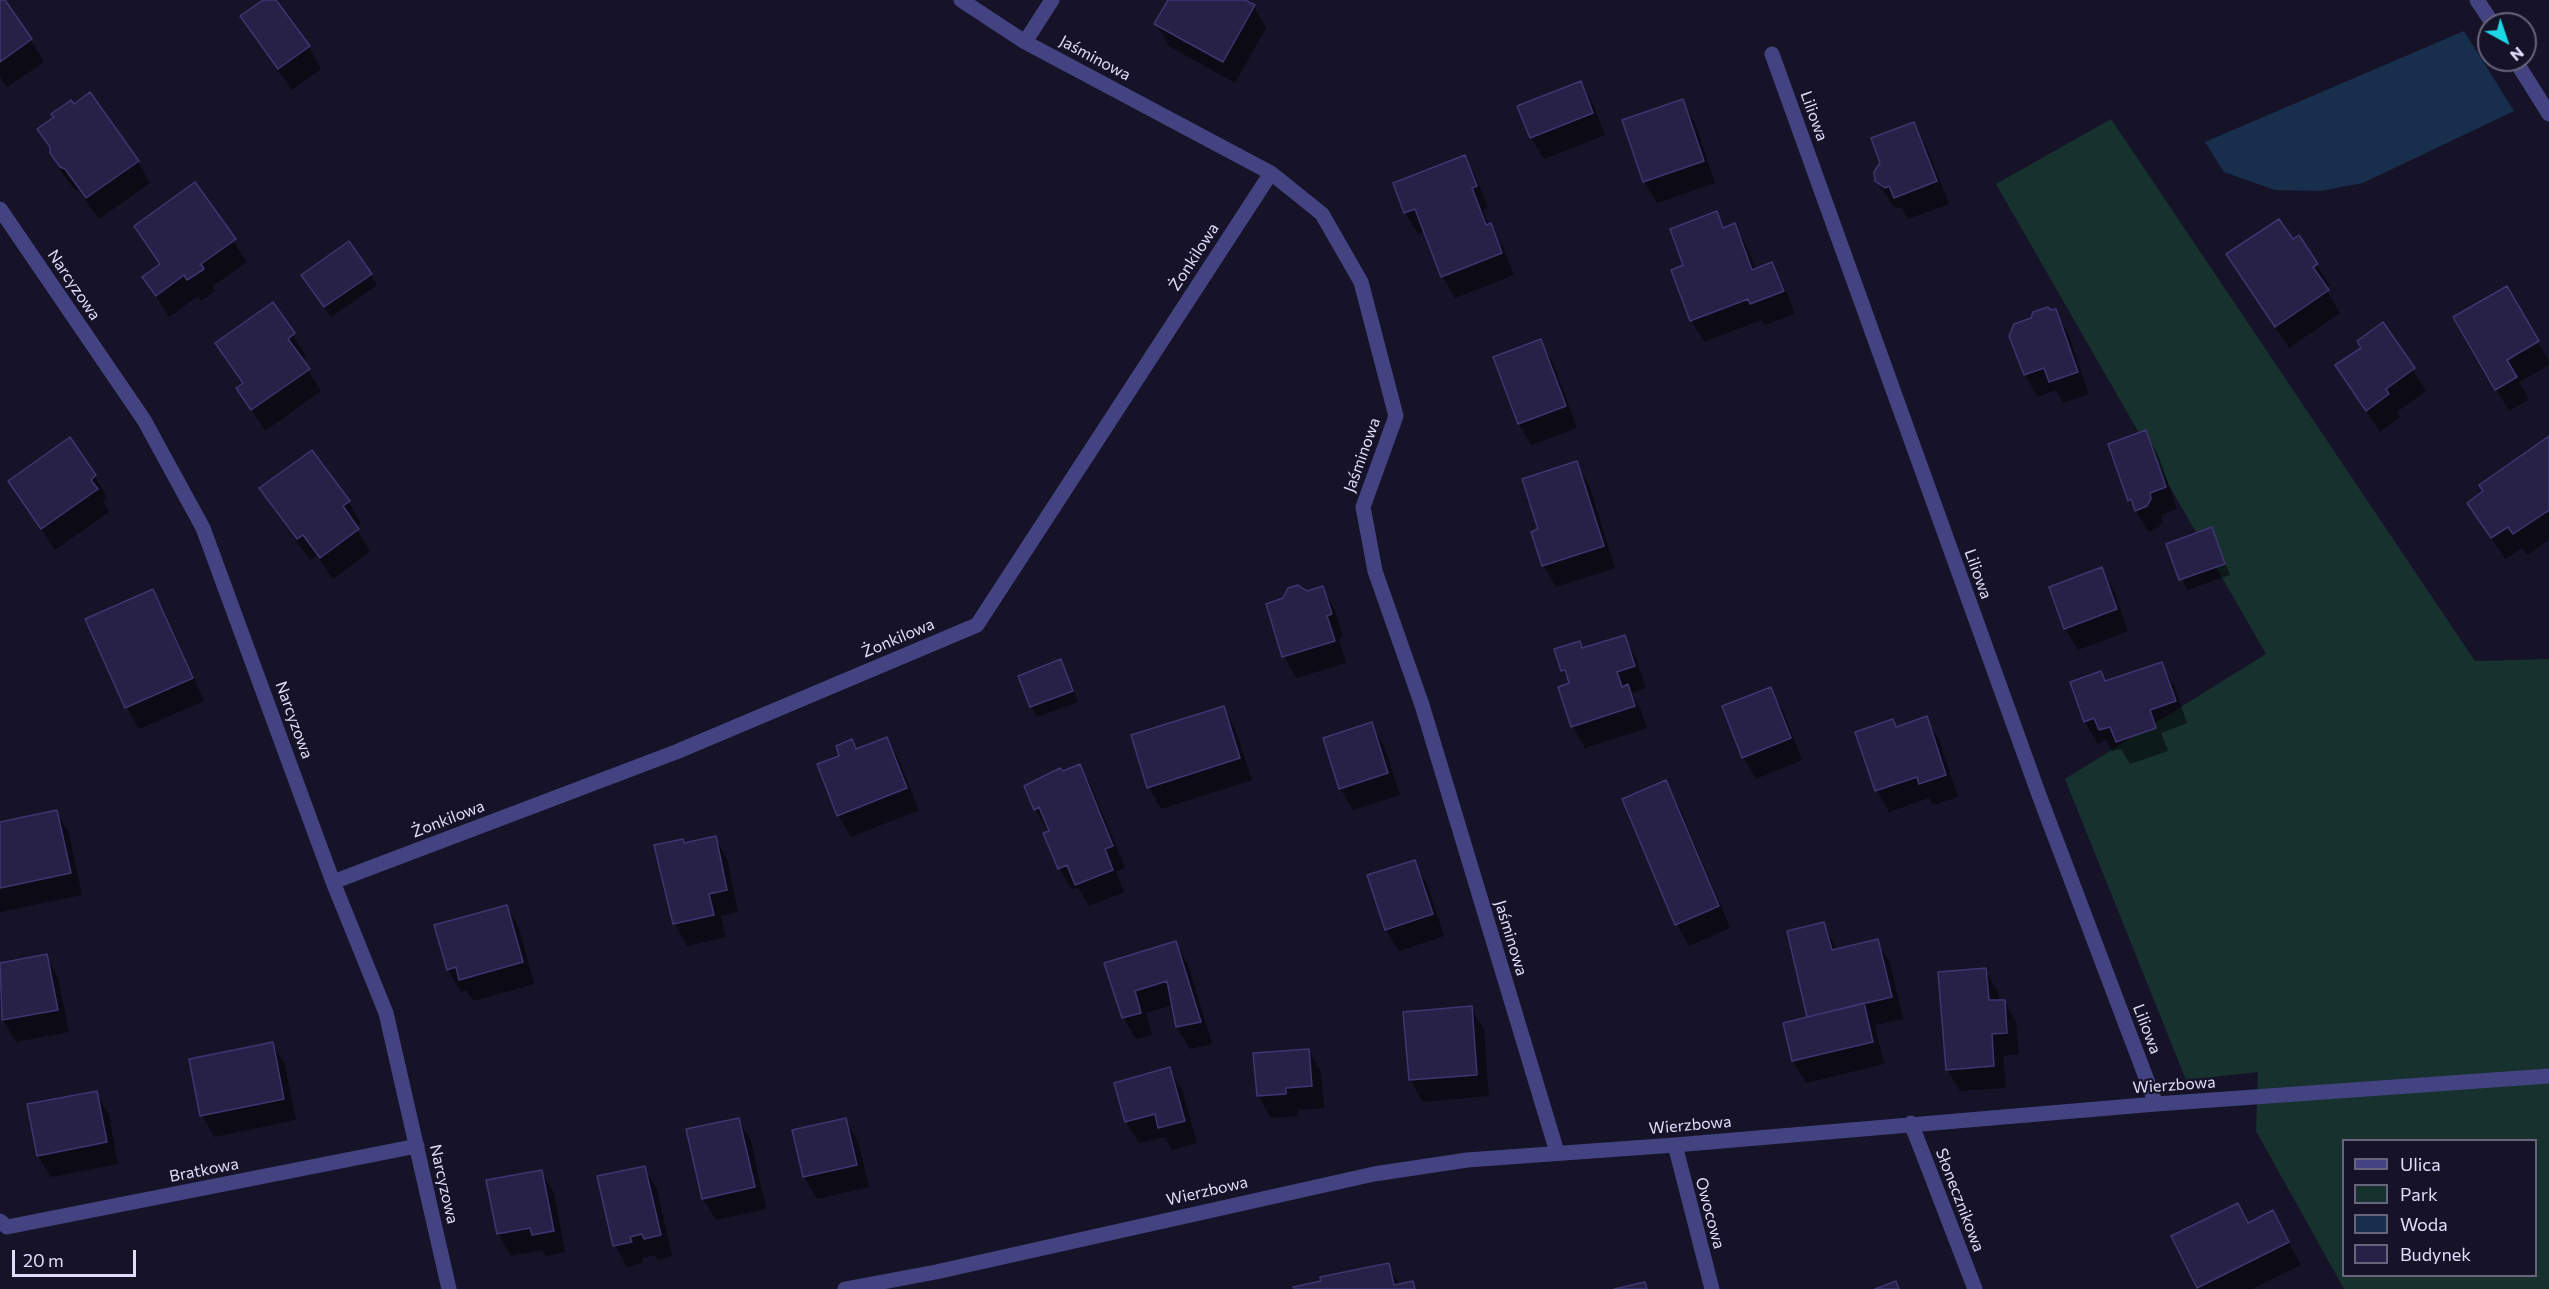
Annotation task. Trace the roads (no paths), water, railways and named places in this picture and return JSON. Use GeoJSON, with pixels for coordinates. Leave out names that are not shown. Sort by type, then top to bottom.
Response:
{"type":"FeatureCollection","features":[{"type":"Feature","properties":{"kind":"street","name":"Jaśminowa"},"geometry":{"type":"LineString","coordinates":[[961,0],[1025,42],[1271,173],[1322,214],[1360,282],[1396,416],[1362,507],[1375,572],[1422,705],[1557,1152]]}},
{"type":"Feature","properties":{"kind":"street"},"geometry":{"type":"LineString","coordinates":[[1025,42],[1052,0]]}},
{"type":"Feature","properties":{"kind":"street","name":"Liliowa"},"geometry":{"type":"LineString","coordinates":[[1772,54],[2039,795],[2156,1104]]}},
{"type":"Feature","properties":{"kind":"street"},"geometry":{"type":"LineString","coordinates":[[2523,72],[2549,114]]}},
{"type":"Feature","properties":{"kind":"street","name":"Żonkilowa"},"geometry":{"type":"LineString","coordinates":[[333,882],[676,752],[977,625],[1271,173]]}},
{"type":"Feature","properties":{"kind":"street","name":"Narcyzowa"},"geometry":{"type":"LineString","coordinates":[[0,209],[144,420],[203,528],[333,882],[386,1014],[449,1289]]}},
{"type":"Feature","properties":{"kind":"street","name":"Wierzbowa"},"geometry":{"type":"LineString","coordinates":[[845,1289],[936,1272],[1374,1174],[1467,1160],[1675,1145],[2156,1104],[2549,1076]]}},
{"type":"Feature","properties":{"kind":"street","name":"Słonecznikowa"},"geometry":{"type":"LineString","coordinates":[[1911,1124],[1975,1289]]}},
{"type":"Feature","properties":{"kind":"street","name":"Owocowa"},"geometry":{"type":"LineString","coordinates":[[1675,1145],[1712,1289]]}},
{"type":"Feature","properties":{"kind":"street","name":"Bratkowa"},"geometry":{"type":"LineString","coordinates":[[0,1221],[7,1227],[417,1146]]}},
{"type":"Feature","properties":{"kind":"water"},"geometry":{"type":"Polygon","coordinates":[[[2464,31],[2477,52],[2477,72],[2490,72],[2514,111],[2363,183],[2320,191],[2275,190],[2224,172],[2205,142],[2464,31]]]}}]}
